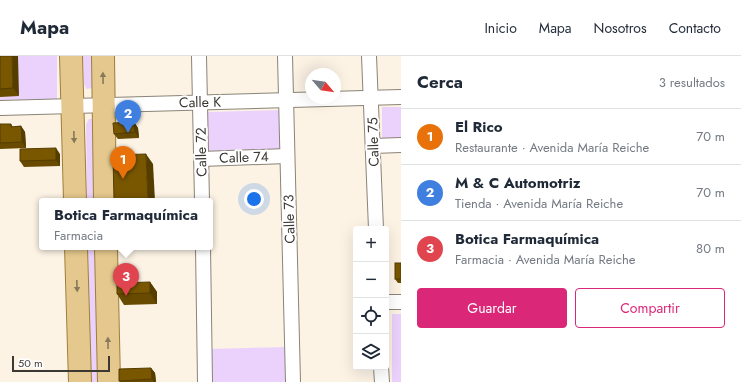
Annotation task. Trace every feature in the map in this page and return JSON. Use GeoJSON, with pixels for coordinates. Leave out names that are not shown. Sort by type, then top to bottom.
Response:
{"type":"FeatureCollection","features":[{"type":"Feature","properties":{"kind":"main road"},"geometry":{"type":"LineString","coordinates":[[71,56],[75,198]]}},
{"type":"Feature","properties":{"kind":"main road"},"geometry":{"type":"LineString","coordinates":[[103,56],[105,198]]}},
{"type":"Feature","properties":{"kind":"main road"},"geometry":{"type":"LineString","coordinates":[[76,250],[80,382]]}},
{"type":"Feature","properties":{"kind":"main road"},"geometry":{"type":"LineString","coordinates":[[106,250],[109,382]]}},
{"type":"Feature","properties":{"kind":"street","name":"Calle 72"},"geometry":{"type":"LineString","coordinates":[[199,56],[202,198]]}},
{"type":"Feature","properties":{"kind":"street","name":"Calle 73"},"geometry":{"type":"LineString","coordinates":[[285,56],[293,382]]}},
{"type":"Feature","properties":{"kind":"street","name":"Calle 75"},"geometry":{"type":"LineString","coordinates":[[369,56],[376,226]]}},
{"type":"Feature","properties":{"kind":"street","name":"Calle K"},"geometry":{"type":"LineString","coordinates":[[0,108],[401,97]]}},
{"type":"Feature","properties":{"kind":"street"},"geometry":{"type":"LineString","coordinates":[[373,146],[401,144]]}},
{"type":"Feature","properties":{"kind":"street","name":"Calle 74"},"geometry":{"type":"LineString","coordinates":[[201,159],[287,156]]}},
{"type":"Feature","properties":{"kind":"street"},"geometry":{"type":"LineString","coordinates":[[203,250],[205,382]]}},
{"type":"Feature","properties":{"kind":"street"},"geometry":{"type":"LineString","coordinates":[[389,302],[401,302]]}},
{"type":"Feature","properties":{"kind":"street"},"geometry":{"type":"LineString","coordinates":[[381,370],[382,382]]}},
{"type":"Feature","properties":{"kind":"shaded area"},"geometry":{"type":"Polygon","coordinates":[[[0,56],[57,56],[57,99],[0,100],[0,56]]]}},
{"type":"Feature","properties":{"kind":"shaded area"},"geometry":{"type":"Polygon","coordinates":[[[83,56],[95,56],[93,88],[86,89],[84,83],[83,56]]]}},
{"type":"Feature","properties":{"kind":"shaded area"},"geometry":{"type":"Polygon","coordinates":[[[382,107],[401,107],[401,138],[382,138],[382,107]]]}},
{"type":"Feature","properties":{"kind":"shaded area"},"geometry":{"type":"Polygon","coordinates":[[[281,110],[282,157],[208,159],[207,112],[281,110]]]}},
{"type":"Feature","properties":{"kind":"shaded area"},"geometry":{"type":"Polygon","coordinates":[[[89,119],[93,119],[98,198],[87,198],[86,124],[89,119]]]}},
{"type":"Feature","properties":{"kind":"shaded area"},"geometry":{"type":"Polygon","coordinates":[[[88,250],[99,250],[102,382],[91,382],[88,250]]]}},
{"type":"Feature","properties":{"kind":"shaded area"},"geometry":{"type":"Polygon","coordinates":[[[392,314],[401,314],[401,382],[392,382],[392,314]]]}},
{"type":"Feature","properties":{"kind":"shaded area"},"geometry":{"type":"Polygon","coordinates":[[[287,347],[287,382],[211,382],[211,349],[287,347]]]}},
{"type":"Feature","properties":{"kind":"building"},"geometry":{"type":"Polygon","coordinates":[[[0,56],[12,56],[13,88],[0,89],[0,56]]]}},
{"type":"Feature","properties":{"kind":"building"},"geometry":{"type":"Polygon","coordinates":[[[134,122],[135,132],[114,134],[113,123],[134,122]]]}},
{"type":"Feature","properties":{"kind":"building"},"geometry":{"type":"Polygon","coordinates":[[[0,124],[11,124],[11,127],[21,126],[22,142],[0,143],[0,124]]]}},
{"type":"Feature","properties":{"kind":"building"},"geometry":{"type":"Polygon","coordinates":[[[56,148],[56,160],[20,161],[20,149],[56,148]]]}},
{"type":"Feature","properties":{"kind":"building"},"geometry":{"type":"Polygon","coordinates":[[[146,154],[148,198],[114,198],[113,155],[146,154]]]}},
{"type":"Feature","properties":{"kind":"building"},"geometry":{"type":"Polygon","coordinates":[[[395,263],[401,263],[401,279],[395,279],[395,263]]]}},
{"type":"Feature","properties":{"kind":"building"},"geometry":{"type":"Polygon","coordinates":[[[150,282],[150,293],[117,294],[117,283],[150,282]]]}},
{"type":"Feature","properties":{"kind":"building"},"geometry":{"type":"Polygon","coordinates":[[[151,368],[152,379],[119,381],[119,369],[151,368]]]}},
{"type":"Feature","properties":{"kind":"place","name":"M & C Automotriz"},"geometry":{"type":"Point","coordinates":[128,133]}},
{"type":"Feature","properties":{"kind":"place","name":"El Rico"},"geometry":{"type":"Point","coordinates":[123,179]}},
{"type":"Feature","properties":{"kind":"place","name":"Botica Farmaquímica"},"geometry":{"type":"Point","coordinates":[126,296]}}]}
